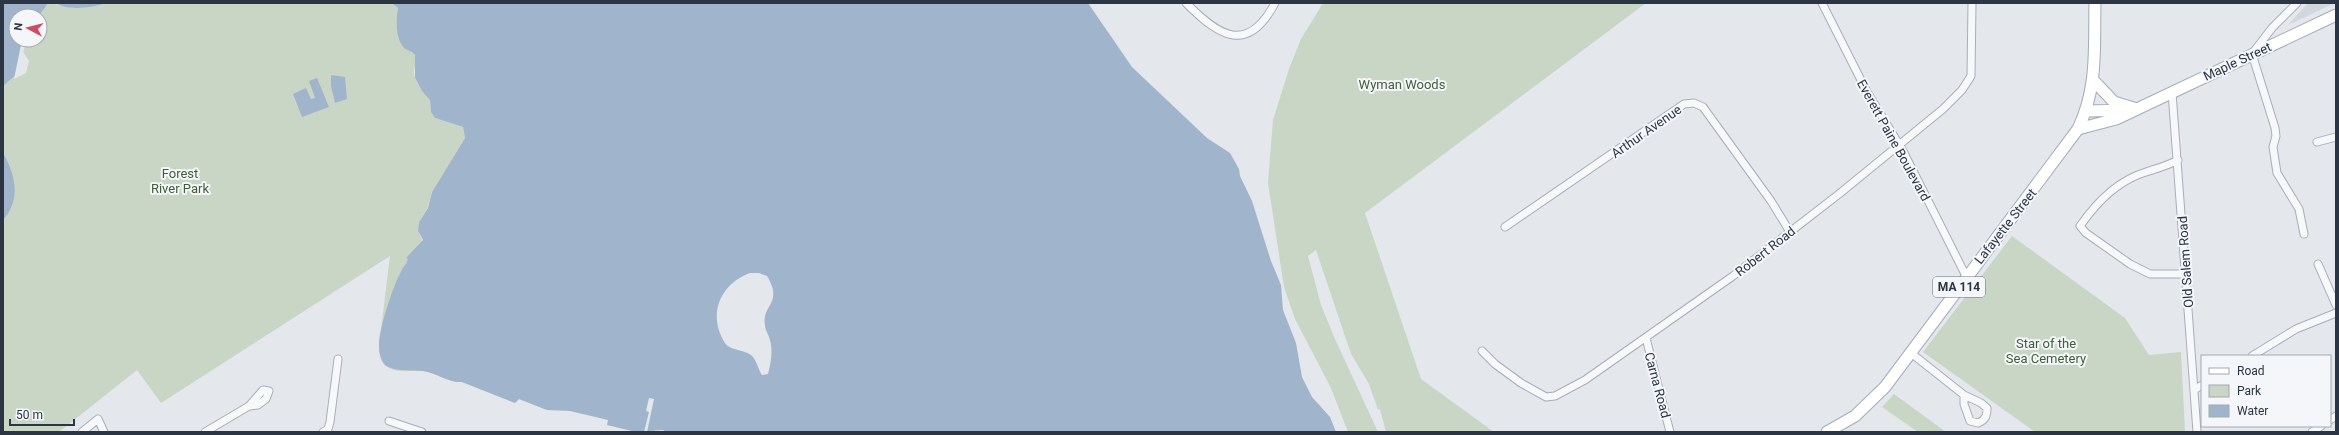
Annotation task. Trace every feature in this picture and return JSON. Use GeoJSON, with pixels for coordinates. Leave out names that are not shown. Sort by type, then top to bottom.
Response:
{"type":"FeatureCollection","features":[{"type":"Feature","properties":{"kind":"main road","name":"Lafayette Street"},"geometry":{"type":"LineString","coordinates":[[1827,432],[1855,416],[1873,401],[1911,353],[1966,276],[2021,208],[2078,128],[2087,111],[2093,80],[2095,3]]}},
{"type":"Feature","properties":{"kind":"main road","name":"Maple Street"},"geometry":{"type":"LineString","coordinates":[[2078,128],[2116,119],[2336,15]]}},
{"type":"Feature","properties":{"kind":"main road"},"geometry":{"type":"LineString","coordinates":[[2093,80],[2114,102],[2137,109]]}},
{"type":"Feature","properties":{"kind":"main road","name":"Maple Street"},"geometry":{"type":"LineString","coordinates":[[2087,111],[2137,109]]}},
{"type":"Feature","properties":{"kind":"street"},"geometry":{"type":"LineString","coordinates":[[1186,3],[1214,29],[1230,35],[1239,35],[1248,33],[1257,27],[1275,3]]}},
{"type":"Feature","properties":{"kind":"street","name":"Everett Paine Boulevard"},"geometry":{"type":"LineString","coordinates":[[1822,3],[1866,90],[1899,145],[1966,276]]}},
{"type":"Feature","properties":{"kind":"street","name":"Robert Road"},"geometry":{"type":"LineString","coordinates":[[1482,351],[1495,364],[1521,383],[1546,397],[1555,396],[1585,380],[1646,338],[1733,276],[1790,232],[1954,99],[1968,83],[1971,76],[1972,3]]}},
{"type":"Feature","properties":{"kind":"street"},"geometry":{"type":"LineString","coordinates":[[2298,3],[2272,28],[2252,54],[2275,128],[2276,136],[2273,147],[2277,173],[2299,209],[2304,234]]}},
{"type":"Feature","properties":{"kind":"street","name":"Old Salem Road"},"geometry":{"type":"LineString","coordinates":[[2172,92],[2197,432]]}},
{"type":"Feature","properties":{"kind":"street","name":"Arthur Avenue"},"geometry":{"type":"LineString","coordinates":[[1505,227],[1524,216],[1684,104],[1694,103],[1703,107],[1733,147],[1790,232]]}},
{"type":"Feature","properties":{"kind":"street"},"geometry":{"type":"LineString","coordinates":[[2317,142],[2336,137]]}},
{"type":"Feature","properties":{"kind":"street"},"geometry":{"type":"LineString","coordinates":[[2178,160],[2164,168],[2146,172],[2116,188],[2098,203],[2080,226],[2086,233],[2141,270],[2160,276],[2186,274]]}},
{"type":"Feature","properties":{"kind":"street"},"geometry":{"type":"LineString","coordinates":[[2318,264],[2336,305]]}},
{"type":"Feature","properties":{"kind":"street"},"geometry":{"type":"LineString","coordinates":[[2254,355],[2296,330],[2336,313]]}},
{"type":"Feature","properties":{"kind":"street","name":"Carna Road"},"geometry":{"type":"LineString","coordinates":[[1646,338],[1670,432]]}},
{"type":"Feature","properties":{"kind":"street"},"geometry":{"type":"LineString","coordinates":[[1911,353],[1964,395]]}},
{"type":"Feature","properties":{"kind":"street"},"geometry":{"type":"LineString","coordinates":[[323,432],[328,429],[330,422],[338,359]]}},
{"type":"Feature","properties":{"kind":"street"},"geometry":{"type":"LineString","coordinates":[[2194,390],[2201,386]]}},
{"type":"Feature","properties":{"kind":"street"},"geometry":{"type":"LineString","coordinates":[[205,432],[249,406]]}},
{"type":"Feature","properties":{"kind":"street"},"geometry":{"type":"LineString","coordinates":[[82,432],[98,419],[104,432]]}},
{"type":"Feature","properties":{"kind":"street"},"geometry":{"type":"LineString","coordinates":[[389,421],[422,432]]}},
{"type":"Feature","properties":{"kind":"shaded area"},"geometry":{"type":"Polygon","coordinates":[[[2308,3],[2335,3],[2288,25],[2308,3]]]}},
{"type":"Feature","properties":{"kind":"green space","name":"Forest River Park"},"geometry":{"type":"Polygon","coordinates":[[[3,3],[45,5],[50,3],[63,6],[90,7],[105,3],[392,3],[398,8],[397,25],[399,36],[404,46],[415,56],[415,78],[418,85],[430,100],[431,112],[435,118],[463,127],[465,138],[432,192],[428,207],[419,222],[418,231],[476,365],[547,410],[519,399],[515,403],[462,382],[452,381],[428,372],[399,371],[394,370],[384,364],[380,357],[379,346],[390,256],[161,403],[137,370],[59,432],[3,432],[3,3]]]}},
{"type":"Feature","properties":{"kind":"green space","name":"Wyman Woods"},"geometry":{"type":"Polygon","coordinates":[[[1323,3],[1646,3],[1365,213],[1421,379],[1494,432],[1386,432],[1380,409],[1378,410],[1369,384],[1351,354],[1316,250],[1308,256],[1321,305],[1378,432],[1348,432],[1331,388],[1295,319],[1284,287],[1268,183],[1273,120],[1289,69],[1301,39],[1323,3]]]}},
{"type":"Feature","properties":{"kind":"green space","name":"Star of the Sea Cemetery"},"geometry":{"type":"Polygon","coordinates":[[[2012,236],[2125,318],[2149,355],[2181,352],[2185,432],[2035,432],[1923,352],[2012,236]]]}},
{"type":"Feature","properties":{"kind":"green space"},"geometry":{"type":"Polygon","coordinates":[[[1894,394],[1946,432],[1918,432],[1882,407],[1894,394]]]}},
{"type":"Feature","properties":{"kind":"water"},"geometry":{"type":"Polygon","coordinates":[[[3,3],[48,3],[45,8],[8,8],[8,48],[23,48],[18,73],[3,86],[3,3]]]}},
{"type":"Feature","properties":{"kind":"water"},"geometry":{"type":"Polygon","coordinates":[[[56,3],[105,3],[94,6],[73,8],[61,6],[56,3]]]}},
{"type":"Feature","properties":{"kind":"water"},"geometry":{"type":"Polygon","coordinates":[[[392,3],[1088,3],[1132,67],[1207,138],[1230,153],[1239,169],[1240,176],[1252,201],[1271,261],[1281,285],[1283,310],[1296,343],[1302,377],[1312,397],[1330,417],[1336,432],[666,432],[663,430],[636,432],[607,425],[608,420],[570,411],[547,410],[519,399],[515,403],[462,382],[452,381],[428,372],[400,370],[386,366],[379,352],[379,339],[388,303],[397,279],[408,259],[406,258],[423,240],[418,231],[419,222],[428,208],[432,192],[465,138],[463,127],[435,118],[431,112],[430,100],[422,91],[415,78],[415,55],[404,48],[399,39],[397,23],[398,8],[392,3]],[[750,273],[740,278],[724,293],[717,311],[717,322],[727,346],[746,352],[752,356],[762,375],[768,374],[771,361],[771,344],[765,327],[765,318],[773,299],[773,293],[772,285],[767,276],[759,273],[750,273]]]}},
{"type":"Feature","properties":{"kind":"water"},"geometry":{"type":"Polygon","coordinates":[[[331,75],[345,77],[347,99],[335,103],[331,86],[331,75]]]}},
{"type":"Feature","properties":{"kind":"water"},"geometry":{"type":"Polygon","coordinates":[[[317,78],[329,107],[302,117],[293,94],[306,88],[311,99],[315,98],[309,81],[317,78]]]}},
{"type":"Feature","properties":{"kind":"water"},"geometry":{"type":"Polygon","coordinates":[[[3,153],[11,170],[15,187],[12,204],[9,212],[3,220],[3,153]]]}},
{"type":"Feature","properties":{"kind":"pier"},"geometry":{"type":"Polygon","coordinates":[[[20,48],[24,48],[23,52],[29,61],[26,73],[14,79],[20,48]]]}},
{"type":"Feature","properties":{"kind":"pier"},"geometry":{"type":"Polygon","coordinates":[[[649,398],[654,399],[647,432],[644,432],[649,412],[646,411],[649,398]]]}}]}
